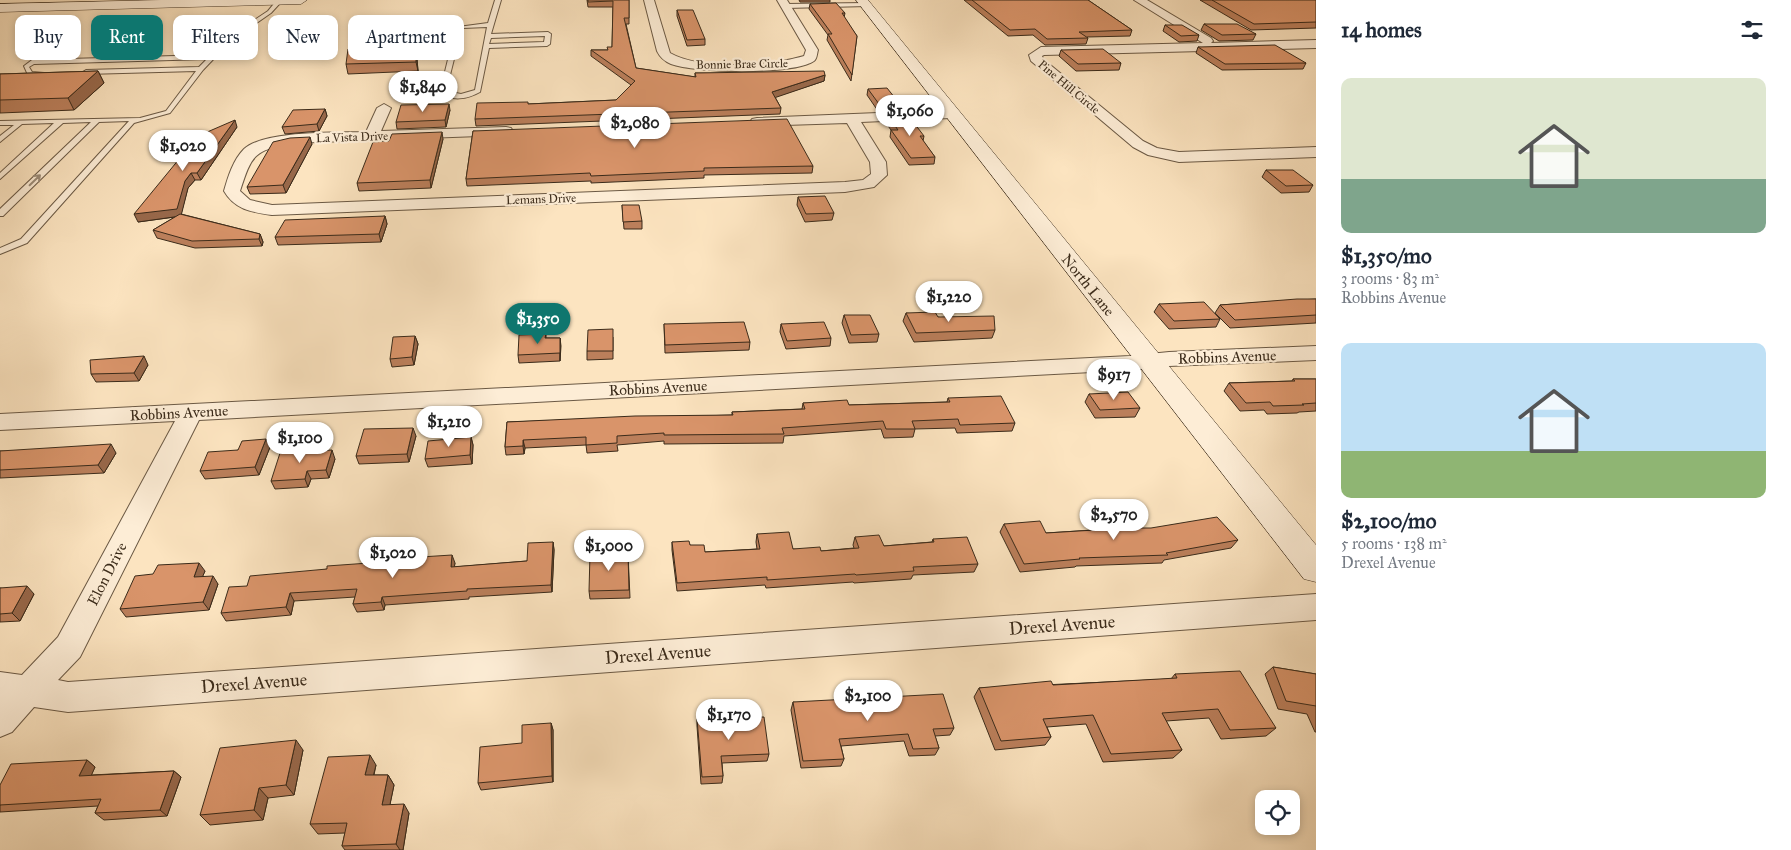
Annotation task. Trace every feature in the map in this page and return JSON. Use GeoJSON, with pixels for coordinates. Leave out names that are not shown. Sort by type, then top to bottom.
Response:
{"type":"FeatureCollection","features":[{"type":"Feature","properties":{"kind":"street"},"geometry":{"type":"LineString","coordinates":[[0,8],[110,3],[301,0]]}},
{"type":"Feature","properties":{"kind":"street","name":"Bonnie Brae Circle"},"geometry":{"type":"LineString","coordinates":[[649,0],[664,54],[674,61],[708,68],[801,63],[810,58],[812,50],[784,3]]}},
{"type":"Feature","properties":{"kind":"street"},"geometry":{"type":"LineString","coordinates":[[1139,0],[1217,47]]}},
{"type":"Feature","properties":{"kind":"street","name":"North Lane"},"geometry":{"type":"LineString","coordinates":[[864,3],[1316,570]]}},
{"type":"Feature","properties":{"kind":"street","name":"Pine Hill Circle"},"geometry":{"type":"LineString","coordinates":[[1316,44],[1041,51],[1035,55],[1037,61],[1095,109],[1138,144],[1153,152],[1179,157],[1316,152]]}},
{"type":"Feature","properties":{"kind":"street"},"geometry":{"type":"LineString","coordinates":[[371,136],[384,108]]}},
{"type":"Feature","properties":{"kind":"street"},"geometry":{"type":"LineString","coordinates":[[741,122],[951,114]]}},
{"type":"Feature","properties":{"kind":"street","name":"Lemans Drive"},"geometry":{"type":"LineString","coordinates":[[292,139],[264,145],[248,152],[241,162],[232,191],[237,200],[250,206],[272,210],[845,187],[868,184],[879,175],[878,162],[851,118]]}},
{"type":"Feature","properties":{"kind":"street","name":"La Vista Drive"},"geometry":{"type":"LineString","coordinates":[[292,139],[521,130]]}},
{"type":"Feature","properties":{"kind":"street","name":"Robbins Avenue"},"geometry":{"type":"LineString","coordinates":[[0,422],[1316,353]]}},
{"type":"Feature","properties":{"kind":"street","name":"Elon Drive"},"geometry":{"type":"LineString","coordinates":[[0,721],[14,689],[69,647],[191,412]]}},
{"type":"Feature","properties":{"kind":"street","name":"Drexel Avenue"},"geometry":{"type":"LineString","coordinates":[[14,689],[68,697],[1316,607]]}},
{"type":"Feature","properties":{"kind":"lane"},"geometry":{"type":"LineString","coordinates":[[490,26],[462,27],[458,35],[443,92],[449,96],[472,95],[478,91],[485,46],[498,0]]}},
{"type":"Feature","properties":{"kind":"lane"},"geometry":{"type":"LineString","coordinates":[[258,21],[276,7],[279,1]]}},
{"type":"Feature","properties":{"kind":"lane"},"geometry":{"type":"LineString","coordinates":[[784,3],[864,3]]}},
{"type":"Feature","properties":{"kind":"lane"},"geometry":{"type":"LineString","coordinates":[[485,46],[547,44],[548,34],[488,36]]}},
{"type":"Feature","properties":{"kind":"lane"},"geometry":{"type":"LineString","coordinates":[[49,73],[30,74],[26,67],[32,62],[173,58]]}},
{"type":"Feature","properties":{"kind":"lane"},"geometry":{"type":"LineString","coordinates":[[0,251],[24,241],[132,122],[168,112],[210,60]]}},
{"type":"Feature","properties":{"kind":"lane"},"geometry":{"type":"LineString","coordinates":[[77,73],[201,70]]}},
{"type":"Feature","properties":{"kind":"lane"},"geometry":{"type":"LineString","coordinates":[[0,123],[140,119]]}},
{"type":"Feature","properties":{"kind":"lane"},"geometry":{"type":"LineString","coordinates":[[0,214],[97,120]]}},
{"type":"Feature","properties":{"kind":"lane"},"geometry":{"type":"LineString","coordinates":[[0,176],[61,121]]}},
{"type":"Feature","properties":{"kind":"lane"},"geometry":{"type":"LineString","coordinates":[[0,140],[21,122]]}},
{"type":"Feature","properties":{"kind":"building"},"geometry":{"type":"Polygon","coordinates":[[[588,0],[629,0],[629,18],[624,18],[636,68],[696,77],[695,73],[824,71],[825,75],[772,92],[781,108],[475,119],[477,103],[528,102],[528,104],[616,100],[635,81],[591,50],[608,50],[607,47],[612,47],[613,1],[588,2],[588,0]]]}},
{"type":"Feature","properties":{"kind":"building"},"geometry":{"type":"Polygon","coordinates":[[[972,0],[1088,0],[1132,30],[1079,32],[1088,38],[1047,39],[1035,29],[1010,30],[972,0]]]}},
{"type":"Feature","properties":{"kind":"building"},"geometry":{"type":"Polygon","coordinates":[[[1212,0],[1316,0],[1316,22],[1254,24],[1212,0]]]}},
{"type":"Feature","properties":{"kind":"building"},"geometry":{"type":"Polygon","coordinates":[[[836,3],[845,13],[842,13],[857,36],[852,75],[828,34],[832,34],[810,4],[836,3]]]}},
{"type":"Feature","properties":{"kind":"building"},"geometry":{"type":"Polygon","coordinates":[[[677,10],[693,10],[705,39],[687,40],[677,10]]]}},
{"type":"Feature","properties":{"kind":"building"},"geometry":{"type":"Polygon","coordinates":[[[1204,24],[1237,24],[1256,34],[1222,35],[1204,24]]]}},
{"type":"Feature","properties":{"kind":"building"},"geometry":{"type":"Polygon","coordinates":[[[1165,25],[1182,25],[1199,35],[1181,36],[1165,25]]]}},
{"type":"Feature","properties":{"kind":"building"},"geometry":{"type":"Polygon","coordinates":[[[1275,45],[1306,63],[1225,64],[1198,47],[1275,45]]]}},
{"type":"Feature","properties":{"kind":"building"},"geometry":{"type":"Polygon","coordinates":[[[348,49],[348,60],[416,60],[416,62],[346,64],[348,49]]]}},
{"type":"Feature","properties":{"kind":"building"},"geometry":{"type":"Polygon","coordinates":[[[1103,49],[1121,63],[1078,64],[1061,50],[1103,49]]]}},
{"type":"Feature","properties":{"kind":"building"},"geometry":{"type":"Polygon","coordinates":[[[98,71],[68,98],[0,100],[0,74],[98,71]]]}},
{"type":"Feature","properties":{"kind":"building"},"geometry":{"type":"Polygon","coordinates":[[[887,88],[899,103],[879,104],[868,89],[887,88]]]}},
{"type":"Feature","properties":{"kind":"building"},"geometry":{"type":"Polygon","coordinates":[[[449,104],[445,120],[396,122],[401,105],[449,104]]]}},
{"type":"Feature","properties":{"kind":"building"},"geometry":{"type":"Polygon","coordinates":[[[325,109],[317,124],[282,127],[293,110],[325,109]]]}},
{"type":"Feature","properties":{"kind":"building"},"geometry":{"type":"Polygon","coordinates":[[[908,115],[924,136],[920,136],[935,157],[911,158],[891,130],[898,130],[888,116],[908,115]]]}},
{"type":"Feature","properties":{"kind":"building"},"geometry":{"type":"Polygon","coordinates":[[[787,119],[813,166],[704,168],[704,171],[591,176],[590,173],[466,179],[473,131],[787,119]]]}},
{"type":"Feature","properties":{"kind":"building"},"geometry":{"type":"Polygon","coordinates":[[[235,120],[197,173],[191,173],[185,181],[177,209],[134,214],[198,136],[235,120]]]}},
{"type":"Feature","properties":{"kind":"building"},"geometry":{"type":"Polygon","coordinates":[[[442,132],[430,180],[357,183],[373,142],[389,141],[392,134],[442,132]]]}},
{"type":"Feature","properties":{"kind":"building"},"geometry":{"type":"Polygon","coordinates":[[[310,137],[283,185],[247,187],[273,142],[290,138],[310,137]]]}},
{"type":"Feature","properties":{"kind":"building"},"geometry":{"type":"Polygon","coordinates":[[[1266,170],[1293,170],[1313,185],[1286,186],[1266,170]]]}},
{"type":"Feature","properties":{"kind":"building"},"geometry":{"type":"Polygon","coordinates":[[[825,196],[834,213],[806,214],[798,197],[825,196]]]}},
{"type":"Feature","properties":{"kind":"building"},"geometry":{"type":"Polygon","coordinates":[[[622,205],[639,205],[642,221],[623,222],[622,205]]]}},
{"type":"Feature","properties":{"kind":"building"},"geometry":{"type":"Polygon","coordinates":[[[180,214],[260,234],[259,239],[192,241],[153,230],[180,214]]]}},
{"type":"Feature","properties":{"kind":"building"},"geometry":{"type":"Polygon","coordinates":[[[385,216],[379,234],[275,237],[285,220],[385,216]]]}},
{"type":"Feature","properties":{"kind":"building"},"geometry":{"type":"Polygon","coordinates":[[[1316,299],[1316,315],[1235,320],[1220,305],[1316,299]]]}},
{"type":"Feature","properties":{"kind":"building"},"geometry":{"type":"Polygon","coordinates":[[[1204,302],[1220,319],[1174,321],[1159,304],[1204,302]]]}},
{"type":"Feature","properties":{"kind":"building"},"geometry":{"type":"Polygon","coordinates":[[[935,312],[938,317],[994,316],[995,330],[916,333],[906,313],[935,312]]]}},
{"type":"Feature","properties":{"kind":"building"},"geometry":{"type":"Polygon","coordinates":[[[844,315],[870,315],[879,334],[851,335],[844,315]]]}},
{"type":"Feature","properties":{"kind":"building"},"geometry":{"type":"Polygon","coordinates":[[[744,322],[750,342],[665,345],[664,324],[744,322]]]}},
{"type":"Feature","properties":{"kind":"building"},"geometry":{"type":"Polygon","coordinates":[[[824,322],[831,338],[787,341],[781,324],[824,322]]]}},
{"type":"Feature","properties":{"kind":"building"},"geometry":{"type":"Polygon","coordinates":[[[613,329],[613,351],[587,351],[588,330],[613,329]]]}},
{"type":"Feature","properties":{"kind":"building"},"geometry":{"type":"Polygon","coordinates":[[[546,334],[545,338],[560,338],[560,353],[518,355],[519,335],[546,334]]]}},
{"type":"Feature","properties":{"kind":"building"},"geometry":{"type":"Polygon","coordinates":[[[415,336],[412,357],[390,359],[393,337],[415,336]]]}},
{"type":"Feature","properties":{"kind":"building"},"geometry":{"type":"Polygon","coordinates":[[[144,356],[134,373],[91,374],[90,360],[144,356]]]}},
{"type":"Feature","properties":{"kind":"building"},"geometry":{"type":"Polygon","coordinates":[[[1293,379],[1316,379],[1316,403],[1273,406],[1270,402],[1246,403],[1229,383],[1295,381],[1293,379]]]}},
{"type":"Feature","properties":{"kind":"building"},"geometry":{"type":"Polygon","coordinates":[[[1128,392],[1140,408],[1100,410],[1089,394],[1128,392]]]}},
{"type":"Feature","properties":{"kind":"building"},"geometry":{"type":"Polygon","coordinates":[[[1001,396],[1015,423],[960,425],[958,419],[912,421],[915,429],[886,429],[883,421],[782,428],[784,434],[664,435],[664,433],[617,436],[617,443],[586,445],[586,437],[523,440],[523,446],[505,447],[507,422],[635,416],[733,415],[732,412],[805,409],[803,403],[847,400],[849,405],[950,402],[948,398],[1001,396]]]}},
{"type":"Feature","properties":{"kind":"building"},"geometry":{"type":"Polygon","coordinates":[[[413,428],[407,454],[356,456],[364,429],[413,428]]]}},
{"type":"Feature","properties":{"kind":"building"},"geometry":{"type":"Polygon","coordinates":[[[471,437],[470,455],[425,459],[428,441],[471,437]]]}},
{"type":"Feature","properties":{"kind":"building"},"geometry":{"type":"Polygon","coordinates":[[[266,439],[255,467],[200,471],[208,452],[238,450],[242,441],[266,439]]]}},
{"type":"Feature","properties":{"kind":"building"},"geometry":{"type":"Polygon","coordinates":[[[111,444],[98,465],[0,470],[0,451],[111,444]]]}},
{"type":"Feature","properties":{"kind":"building"},"geometry":{"type":"Polygon","coordinates":[[[332,450],[326,470],[307,471],[305,479],[271,481],[280,453],[332,450]]]}},
{"type":"Feature","properties":{"kind":"building"},"geometry":{"type":"Polygon","coordinates":[[[1217,517],[1238,540],[1166,553],[1168,555],[1079,558],[1024,564],[1004,524],[1040,521],[1046,533],[1095,530],[1094,528],[1151,528],[1217,517]]]}},
{"type":"Feature","properties":{"kind":"building"},"geometry":{"type":"Polygon","coordinates":[[[789,532],[793,549],[820,547],[821,551],[859,548],[855,537],[879,535],[884,546],[934,542],[933,539],[967,537],[978,564],[913,567],[914,571],[856,575],[767,580],[767,577],[677,583],[672,542],[689,541],[690,545],[704,545],[705,552],[760,549],[757,534],[789,532]]]}},
{"type":"Feature","properties":{"kind":"building"},"geometry":{"type":"Polygon","coordinates":[[[553,542],[551,585],[467,589],[467,591],[382,597],[381,602],[353,604],[357,589],[290,593],[286,607],[221,613],[229,587],[247,586],[250,576],[327,569],[327,566],[369,563],[370,558],[390,556],[389,559],[452,555],[451,567],[527,561],[528,543],[553,542]]]}},
{"type":"Feature","properties":{"kind":"building"},"geometry":{"type":"Polygon","coordinates":[[[628,553],[629,590],[589,591],[590,554],[628,553]]]}},
{"type":"Feature","properties":{"kind":"building"},"geometry":{"type":"Polygon","coordinates":[[[199,563],[194,577],[213,576],[203,602],[120,609],[135,576],[153,574],[158,565],[199,563]]]}},
{"type":"Feature","properties":{"kind":"building"},"geometry":{"type":"Polygon","coordinates":[[[27,586],[12,613],[0,614],[0,588],[27,586]]]}},
{"type":"Feature","properties":{"kind":"building"},"geometry":{"type":"Polygon","coordinates":[[[1273,667],[1316,674],[1316,706],[1286,701],[1273,667]]]}},
{"type":"Feature","properties":{"kind":"building"},"geometry":{"type":"Polygon","coordinates":[[[1240,671],[1276,728],[1230,730],[1218,709],[1162,713],[1182,750],[1111,754],[1093,715],[1043,719],[1051,737],[1001,741],[979,688],[1051,681],[1053,685],[1177,678],[1175,674],[1240,671]]]}},
{"type":"Feature","properties":{"kind":"building"},"geometry":{"type":"Polygon","coordinates":[[[943,694],[954,728],[933,729],[939,748],[913,749],[908,734],[839,739],[844,759],[803,761],[793,702],[943,694]]]}},
{"type":"Feature","properties":{"kind":"building"},"geometry":{"type":"Polygon","coordinates":[[[764,717],[769,754],[721,756],[723,776],[702,777],[697,719],[764,717]]]}},
{"type":"Feature","properties":{"kind":"building"},"geometry":{"type":"Polygon","coordinates":[[[551,723],[552,776],[478,783],[480,747],[522,743],[522,725],[551,723]]]}},
{"type":"Feature","properties":{"kind":"building"},"geometry":{"type":"Polygon","coordinates":[[[296,740],[286,785],[259,788],[254,810],[200,815],[220,748],[296,740]]]}},
{"type":"Feature","properties":{"kind":"building"},"geometry":{"type":"Polygon","coordinates":[[[370,755],[365,775],[388,775],[382,805],[404,804],[396,844],[342,846],[347,823],[310,824],[328,757],[370,755]]]}},
{"type":"Feature","properties":{"kind":"building"},"geometry":{"type":"Polygon","coordinates":[[[87,760],[79,776],[174,771],[160,810],[95,813],[101,799],[0,805],[0,785],[11,764],[87,760]]]}}]}
